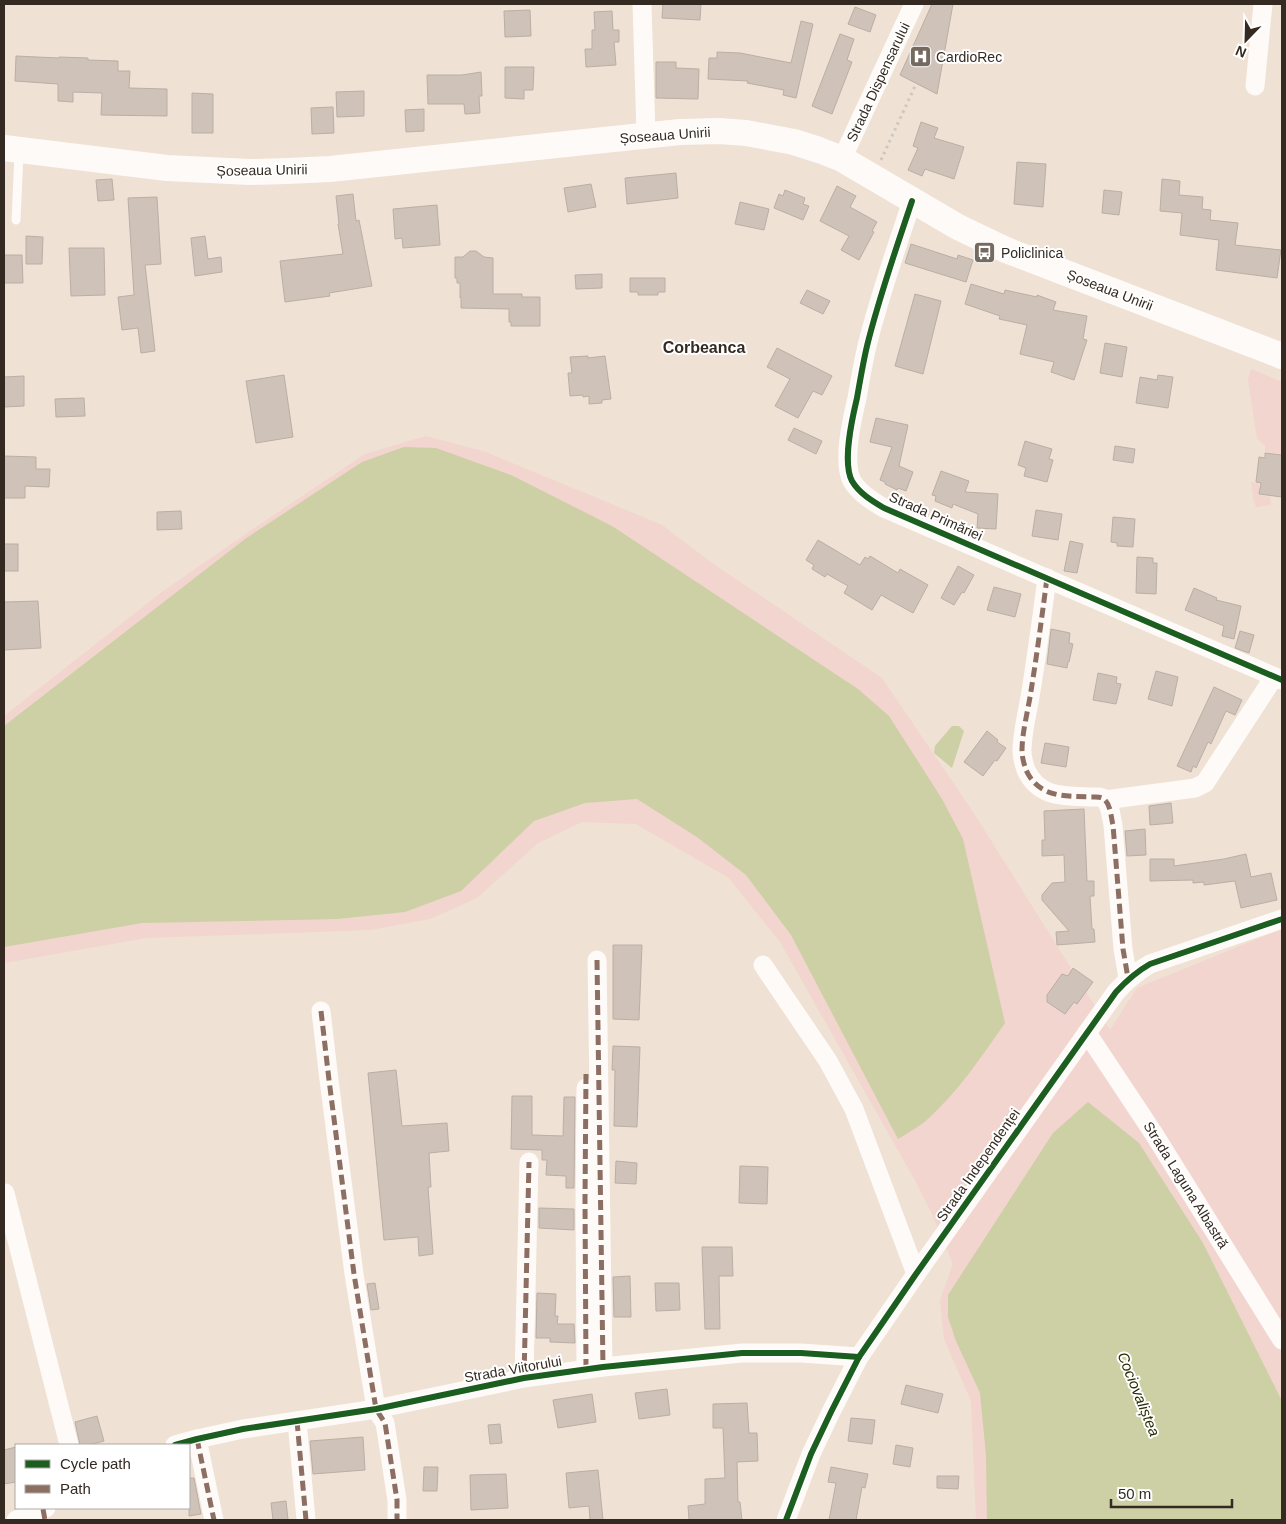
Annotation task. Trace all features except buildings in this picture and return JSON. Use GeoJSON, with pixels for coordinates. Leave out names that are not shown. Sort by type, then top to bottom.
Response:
{"type":"FeatureCollection","features":[{"type":"Feature","properties":{"kind":"main road","name":"Șoseaua Unirii"},"geometry":{"type":"LineString","coordinates":[[11,149],[167,168],[278,171],[339,168],[680,132],[719,131],[746,133],[794,142],[842,159],[958,227],[1006,250],[1282,356]]}},
{"type":"Feature","properties":{"kind":"street"},"geometry":{"type":"LineString","coordinates":[[642,4],[646,135]]}},
{"type":"Feature","properties":{"kind":"street","name":"Strada Dispensarului"},"geometry":{"type":"LineString","coordinates":[[842,159],[914,4]]}},
{"type":"Feature","properties":{"kind":"street"},"geometry":{"type":"LineString","coordinates":[[1255,86],[1263,4]]}},
{"type":"Feature","properties":{"kind":"street","name":"Strada Primăriei"},"geometry":{"type":"LineString","coordinates":[[912,201],[880,298],[867,347],[851,424],[848,467],[852,480],[861,492],[884,508],[1278,679]]}},
{"type":"Feature","properties":{"kind":"street"},"geometry":{"type":"LineString","coordinates":[[1047,578],[1022,742],[1025,768],[1033,782],[1043,790],[1067,797],[1100,797],[1105,800],[1109,807],[1113,825],[1123,949],[1128,978]]}},
{"type":"Feature","properties":{"kind":"street"},"geometry":{"type":"LineString","coordinates":[[1105,800],[1195,788],[1205,783],[1278,679]]}},
{"type":"Feature","properties":{"kind":"street","name":"Strada Independenței"},"geometry":{"type":"LineString","coordinates":[[786,1520],[812,1454],[859,1357],[1087,1033],[1128,978],[1163,959],[1282,919]]}},
{"type":"Feature","properties":{"kind":"street"},"geometry":{"type":"LineString","coordinates":[[594,1368],[597,960]]}},
{"type":"Feature","properties":{"kind":"street"},"geometry":{"type":"LineString","coordinates":[[763,965],[828,1061],[854,1109],[916,1274]]}},
{"type":"Feature","properties":{"kind":"street"},"geometry":{"type":"LineString","coordinates":[[321,1010],[354,1274],[376,1409],[385,1423],[397,1500],[397,1520]]}},
{"type":"Feature","properties":{"kind":"street","name":"Strada Laguna Albastră"},"geometry":{"type":"LineString","coordinates":[[1087,1033],[1154,1134],[1282,1340]]}},
{"type":"Feature","properties":{"kind":"street"},"geometry":{"type":"LineString","coordinates":[[586,1074],[585,1201],[594,1368]]}},
{"type":"Feature","properties":{"kind":"street"},"geometry":{"type":"LineString","coordinates":[[524,1378],[529,1162]]}},
{"type":"Feature","properties":{"kind":"street"},"geometry":{"type":"LineString","coordinates":[[5,1193],[69,1444]]}},
{"type":"Feature","properties":{"kind":"street","name":"Strada Viitorului"},"geometry":{"type":"LineString","coordinates":[[179,1444],[243,1430],[376,1409],[524,1378],[594,1368],[742,1353],[800,1353],[859,1357]]}},
{"type":"Feature","properties":{"kind":"street"},"geometry":{"type":"LineString","coordinates":[[297,1421],[306,1520]]}},
{"type":"Feature","properties":{"kind":"street"},"geometry":{"type":"LineString","coordinates":[[197,1439],[214,1520]]}},
{"type":"Feature","properties":{"kind":"street"},"geometry":{"type":"LineString","coordinates":[[16,1520],[45,1512]]}},
{"type":"Feature","properties":{"kind":"lane"},"geometry":{"type":"LineString","coordinates":[[11,149],[16,220]]}},
{"type":"Feature","properties":{"kind":"path"},"geometry":{"type":"LineString","coordinates":[[874,177],[916,84]]}},
{"type":"Feature","properties":{"kind":"shaded area"},"geometry":{"type":"Polygon","coordinates":[[[1251,369],[1282,382],[1282,454],[1265,452],[1265,446],[1257,438],[1248,380],[1251,369]]]}},
{"type":"Feature","properties":{"kind":"shaded area"},"geometry":{"type":"Polygon","coordinates":[[[426,436],[486,452],[662,525],[712,563],[882,678],[973,812],[1110,1030],[1137,988],[1282,929],[1282,1520],[976,1520],[971,1401],[944,1339],[940,1300],[953,1264],[932,1214],[916,1182],[780,942],[729,878],[636,824],[582,822],[538,843],[477,898],[430,919],[370,930],[146,938],[4,963],[4,716],[162,592],[365,454],[426,436]]]}},
{"type":"Feature","properties":{"kind":"shaded area"},"geometry":{"type":"Polygon","coordinates":[[[1251,482],[1259,484],[1259,495],[1270,497],[1271,505],[1256,507],[1251,482]]]}},
{"type":"Feature","properties":{"kind":"water"},"geometry":{"type":"Polygon","coordinates":[[[404,447],[436,448],[511,475],[612,526],[858,689],[889,716],[942,799],[963,839],[1005,1023],[961,1084],[923,1123],[898,1139],[791,935],[746,875],[697,837],[637,799],[585,803],[534,821],[461,891],[405,912],[337,919],[142,923],[4,947],[4,726],[245,539],[362,462],[404,447]]]}},
{"type":"Feature","properties":{"kind":"water"},"geometry":{"type":"Polygon","coordinates":[[[952,726],[959,726],[964,731],[952,768],[934,753],[935,746],[952,726]]]}},
{"type":"Feature","properties":{"kind":"water","name":"Cociovaliștea"},"geometry":{"type":"Polygon","coordinates":[[[1088,1102],[1139,1143],[1203,1243],[1282,1401],[1282,1520],[987,1520],[986,1455],[980,1393],[956,1341],[948,1317],[948,1295],[1053,1133],[1088,1102]]]}},
{"type":"Feature","properties":{"kind":"marked path"},"geometry":{"type":"LineString","coordinates":[[1047,578],[1023,736],[1023,758],[1031,779],[1045,791],[1071,796],[1101,797],[1108,805],[1113,825],[1123,949],[1128,978]]}},
{"type":"Feature","properties":{"kind":"marked path"},"geometry":{"type":"LineString","coordinates":[[597,960],[603,1367]]}},
{"type":"Feature","properties":{"kind":"marked path"},"geometry":{"type":"LineString","coordinates":[[321,1011],[354,1274],[376,1409],[385,1423],[397,1500],[397,1520]]}},
{"type":"Feature","properties":{"kind":"marked path"},"geometry":{"type":"LineString","coordinates":[[586,1074],[586,1369]]}},
{"type":"Feature","properties":{"kind":"marked path"},"geometry":{"type":"LineString","coordinates":[[524,1378],[529,1162]]}},
{"type":"Feature","properties":{"kind":"marked path"},"geometry":{"type":"LineString","coordinates":[[297,1421],[306,1520]]}},
{"type":"Feature","properties":{"kind":"marked path"},"geometry":{"type":"LineString","coordinates":[[197,1439],[214,1520]]}},
{"type":"Feature","properties":{"kind":"marked path"},"geometry":{"type":"LineString","coordinates":[[43,1509],[45,1520]]}},
{"type":"Feature","properties":{"kind":"cycle path"},"geometry":{"type":"LineString","coordinates":[[912,201],[882,291],[872,328],[851,428],[848,452],[849,473],[858,489],[884,508],[1282,680]]}},
{"type":"Feature","properties":{"kind":"cycle path"},"geometry":{"type":"LineString","coordinates":[[786,1520],[811,1454],[859,1357],[1116,992],[1132,976],[1150,964],[1282,919]]}},
{"type":"Feature","properties":{"kind":"cycle path"},"geometry":{"type":"LineString","coordinates":[[179,1444],[243,1429],[376,1409],[524,1378],[603,1367],[742,1353],[801,1353],[859,1357]]}},
{"type":"Feature","properties":{"kind":"place","name":"CardioRec"},"geometry":{"type":"Point","coordinates":[920,57]}},
{"type":"Feature","properties":{"kind":"place","name":"Policlinica"},"geometry":{"type":"Point","coordinates":[985,253]}},
{"type":"Feature","properties":{"kind":"district","name":"Corbeanca"},"geometry":{"type":"Point","coordinates":[704,347]}}]}
